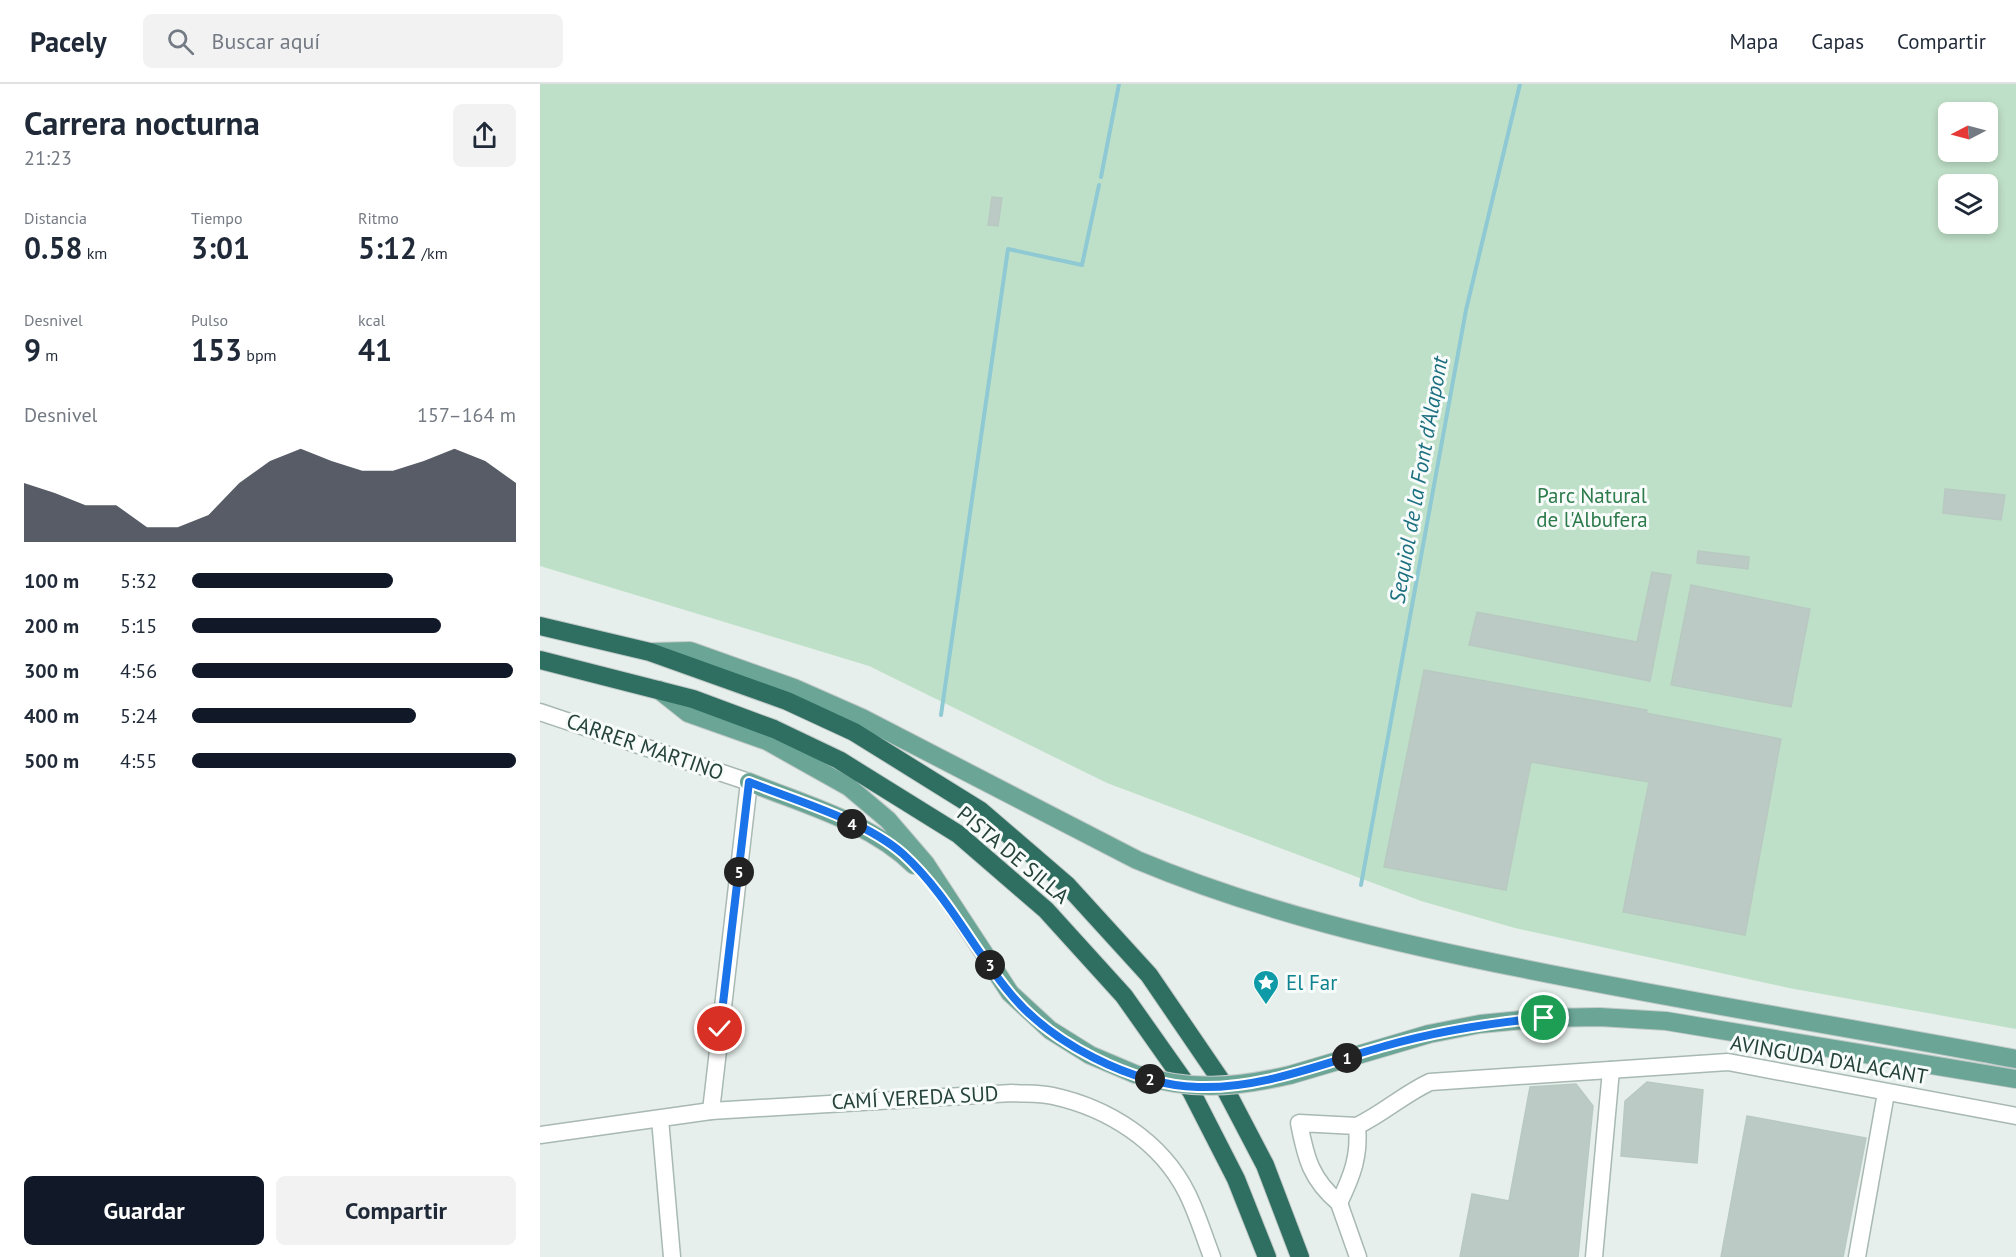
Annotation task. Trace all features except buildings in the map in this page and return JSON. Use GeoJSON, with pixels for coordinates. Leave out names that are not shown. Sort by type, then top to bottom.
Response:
{"type":"FeatureCollection","features":[{"type":"Feature","properties":{"kind":"highway","name":"PISTA DE SILLA"},"geometry":{"type":"LineString","coordinates":[[540,626],[650,652],[787,701],[854,732],[981,811],[1067,885],[1149,975],[1220,1079],[1265,1166],[1300,1257]]}},
{"type":"Feature","properties":{"kind":"highway","name":"PISTA DE SILLA"},"geometry":{"type":"LineString","coordinates":[[540,660],[658,689],[774,729],[839,760],[958,834],[1046,910],[1124,996],[1191,1091],[1236,1179],[1267,1257]]}},
{"type":"Feature","properties":{"kind":"main road","name":"AVINGUDA D'ALACANT"},"geometry":{"type":"LineString","coordinates":[[650,652],[690,651],[794,688],[862,718],[1137,860],[1180,878],[1334,926],[1460,956],[1670,998],[2016,1059]]}},
{"type":"Feature","properties":{"kind":"main road"},"geometry":{"type":"LineString","coordinates":[[658,689],[688,712],[767,741],[849,787],[888,820],[925,863],[956,914]]}},
{"type":"Feature","properties":{"kind":"main road"},"geometry":{"type":"LineString","coordinates":[[749,782],[846,821],[890,844],[922,873],[956,914]]}},
{"type":"Feature","properties":{"kind":"main road","name":"AVINGUDA D'ALACANT"},"geometry":{"type":"LineString","coordinates":[[956,914],[1010,993],[1050,1030],[1090,1055],[1135,1074],[1169,1084],[1198,1087],[1248,1085],[1290,1075],[1410,1039],[1480,1024],[1544,1018],[1599,1017],[1666,1021],[2016,1079]]}},
{"type":"Feature","properties":{"kind":"street","name":"CARRER MARTINO"},"geometry":{"type":"LineString","coordinates":[[540,712],[749,782]]}},
{"type":"Feature","properties":{"kind":"street"},"geometry":{"type":"LineString","coordinates":[[711,1111],[749,782]]}},
{"type":"Feature","properties":{"kind":"street","name":"AVINGUDA D'ALACANT"},"geometry":{"type":"LineString","coordinates":[[1357,1126],[1378,1116],[1408,1092],[1430,1082],[1728,1062],[2016,1116]]}},
{"type":"Feature","properties":{"kind":"street"},"geometry":{"type":"LineString","coordinates":[[1594,1257],[1611,1070]]}},
{"type":"Feature","properties":{"kind":"street","name":"CAMÍ VEREDA SUD"},"geometry":{"type":"LineString","coordinates":[[540,1135],[711,1111],[1012,1093],[1052,1096],[1101,1111],[1144,1138],[1169,1165],[1187,1192],[1212,1257]]}},
{"type":"Feature","properties":{"kind":"street"},"geometry":{"type":"LineString","coordinates":[[1857,1257],[1886,1093]]}},
{"type":"Feature","properties":{"kind":"street"},"geometry":{"type":"LineString","coordinates":[[660,1119],[672,1257]]}},
{"type":"Feature","properties":{"kind":"street"},"geometry":{"type":"LineString","coordinates":[[1340,1203],[1356,1167],[1359,1146],[1357,1126],[1299,1123],[1305,1154],[1321,1188],[1340,1203],[1358,1257]]}},
{"type":"Feature","properties":{"kind":"green space","name":"Parc Natural de l'Albufera"},"geometry":{"type":"Polygon","coordinates":[[[540,84],[2016,84],[2016,1029],[1789,988],[1515,928],[1421,901],[1107,783],[869,666],[540,566],[540,84]]]}},
{"type":"Feature","properties":{"kind":"waterway"},"geometry":{"type":"LineString","coordinates":[[1101,177],[1119,84]]}},
{"type":"Feature","properties":{"kind":"waterway","name":"Sequiol de la Font d’Alapont"},"geometry":{"type":"LineString","coordinates":[[1361,885],[1466,310],[1520,84]]}},
{"type":"Feature","properties":{"kind":"waterway"},"geometry":{"type":"LineString","coordinates":[[941,715],[1008,249],[1082,265],[1099,185]]}},
{"type":"Feature","properties":{"kind":"place","name":"El Far"},"geometry":{"type":"Point","coordinates":[1266,1006]}},
{"type":"Feature","properties":{"kind":"route"},"geometry":{"type":"LineString","coordinates":[[720,1029],[749,782],[846,821],[890,844],[902,853],[927,878],[956,914],[1010,993],[1050,1030],[1090,1055],[1135,1074],[1169,1084],[1198,1087],[1248,1085],[1429,1034],[1480,1024],[1544,1018]]}}]}
